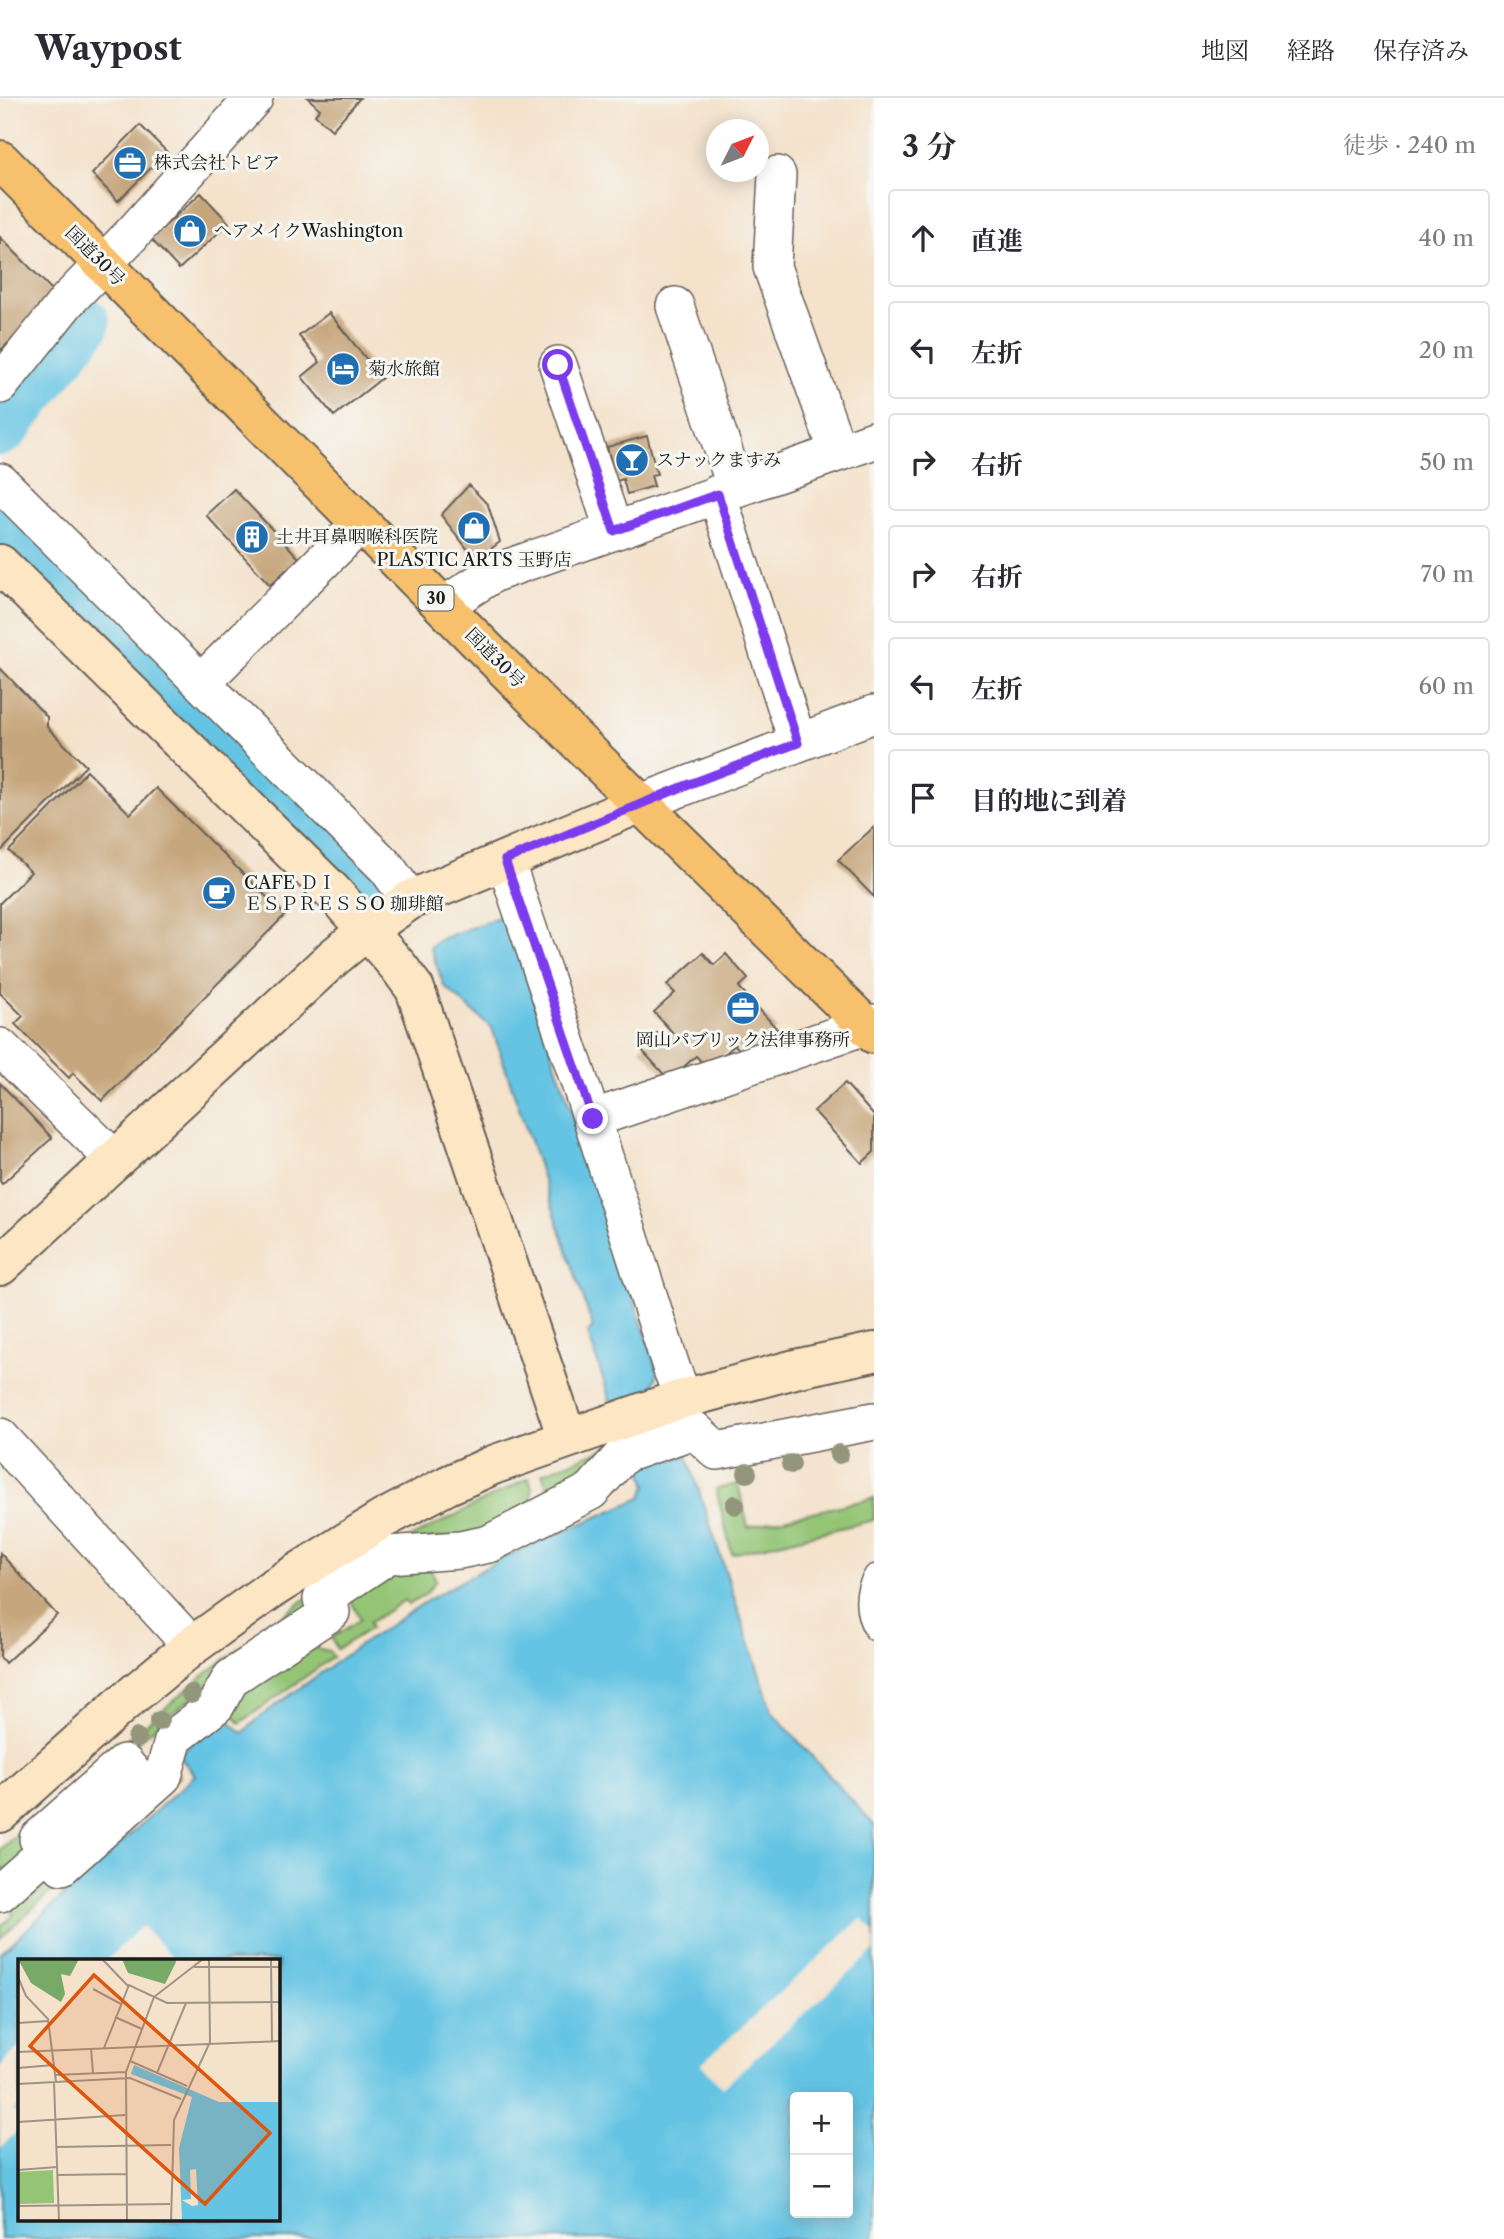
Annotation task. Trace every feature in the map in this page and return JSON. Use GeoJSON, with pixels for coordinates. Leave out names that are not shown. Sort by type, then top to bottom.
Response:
{"type":"FeatureCollection","features":[{"type":"Feature","properties":{"kind":"highway","name":"国道30号"},"geometry":{"type":"LineString","coordinates":[[0,160],[443,606],[871,1028]]}},
{"type":"Feature","properties":{"kind":"street"},"geometry":{"type":"LineString","coordinates":[[4,371],[254,98]]}},
{"type":"Feature","properties":{"kind":"street"},"geometry":{"type":"LineString","coordinates":[[777,174],[772,267],[838,452]]}},
{"type":"Feature","properties":{"kind":"street"},"geometry":{"type":"LineString","coordinates":[[675,306],[798,743]]}},
{"type":"Feature","properties":{"kind":"street"},"geometry":{"type":"LineString","coordinates":[[558,365],[614,531]]}},
{"type":"Feature","properties":{"kind":"street"},"geometry":{"type":"LineString","coordinates":[[443,606],[494,573],[874,440]]}},
{"type":"Feature","properties":{"kind":"street"},"geometry":{"type":"LineString","coordinates":[[0,482],[387,868],[410,900]]}},
{"type":"Feature","properties":{"kind":"street"},"geometry":{"type":"LineString","coordinates":[[202,682],[361,523]]}},
{"type":"Feature","properties":{"kind":"street"},"geometry":{"type":"LineString","coordinates":[[0,564],[333,892],[415,989],[567,1438]]}},
{"type":"Feature","properties":{"kind":"street"},"geometry":{"type":"LineString","coordinates":[[0,1266],[333,958],[410,900],[641,803],[874,714]]}},
{"type":"Feature","properties":{"kind":"street"},"geometry":{"type":"LineString","coordinates":[[505,860],[593,1119],[672,1370],[680,1412],[694,1430],[717,1451],[874,1421]]}},
{"type":"Feature","properties":{"kind":"street"},"geometry":{"type":"LineString","coordinates":[[593,1119],[871,1028]]}},
{"type":"Feature","properties":{"kind":"street"},"geometry":{"type":"LineString","coordinates":[[0,1047],[115,1160]]}},
{"type":"Feature","properties":{"kind":"street"},"geometry":{"type":"LineString","coordinates":[[0,1813],[122,1704],[192,1646],[282,1583],[383,1519],[482,1469],[567,1438],[623,1437],[680,1412],[796,1369],[874,1352]]}},
{"type":"Feature","properties":{"kind":"street"},"geometry":{"type":"LineString","coordinates":[[0,1437],[192,1646]]}},
{"type":"Feature","properties":{"kind":"street"},"geometry":{"type":"LineString","coordinates":[[0,1892],[48,1850],[62,1866],[136,1776],[163,1776],[174,1738],[216,1706],[231,1678],[331,1612],[322,1599],[387,1555],[460,1550],[489,1544],[592,1491],[623,1437]]}},
{"type":"Feature","properties":{"kind":"lane"},"geometry":{"type":"LineString","coordinates":[[874,1574],[869,1582],[865,1600],[867,1620],[874,1631]]}},
{"type":"Feature","properties":{"kind":"green space"},"geometry":{"type":"Polygon","coordinates":[[[622,1442],[593,1474],[554,1495],[547,1487],[542,1473],[622,1442]]]}},
{"type":"Feature","properties":{"kind":"green space"},"geometry":{"type":"Polygon","coordinates":[[[529,1478],[532,1488],[531,1507],[502,1530],[400,1543],[529,1478]]]}},
{"type":"Feature","properties":{"kind":"green space"},"geometry":{"type":"Polygon","coordinates":[[[738,1484],[748,1527],[874,1498],[874,1520],[732,1554],[716,1489],[738,1484]]]}},
{"type":"Feature","properties":{"kind":"green space"},"geometry":{"type":"Polygon","coordinates":[[[395,1561],[428,1564],[436,1580],[426,1594],[408,1605],[405,1600],[369,1623],[371,1628],[337,1649],[331,1638],[361,1619],[345,1592],[395,1561]]]}},
{"type":"Feature","properties":{"kind":"green space"},"geometry":{"type":"Polygon","coordinates":[[[308,1597],[315,1607],[209,1683],[126,1751],[37,1852],[0,1872],[0,1850],[20,1831],[204,1675],[308,1597]]]}},
{"type":"Feature","properties":{"kind":"green space"},"geometry":{"type":"Polygon","coordinates":[[[298,1644],[329,1651],[333,1657],[240,1723],[227,1705],[298,1644]]]}},
{"type":"Feature","properties":{"kind":"green space"},"geometry":{"type":"Polygon","coordinates":[[[181,1774],[0,1938],[0,1927],[14,1915],[1,1900],[40,1867],[52,1880],[181,1774]]]}},
{"type":"Feature","properties":{"kind":"water"},"geometry":{"type":"Polygon","coordinates":[[[506,914],[658,1372],[629,1458],[588,1333],[593,1327],[492,1028],[444,986],[430,947],[438,940],[506,914]]]}},
{"type":"Feature","properties":{"kind":"water"},"geometry":{"type":"Polygon","coordinates":[[[671,1454],[673,1459],[687,1455],[772,1712],[874,1825],[874,2239],[0,2239],[0,1954],[195,1775],[178,1755],[222,1715],[243,1733],[261,1716],[428,1600],[507,1556],[641,1498],[647,1486],[641,1469],[645,1467],[643,1462],[671,1454]]]}},
{"type":"Feature","properties":{"kind":"pier"},"geometry":{"type":"Polygon","coordinates":[[[862,1918],[874,1931],[874,1951],[722,2088],[701,2064],[862,1918]]]}},
{"type":"Feature","properties":{"kind":"pier"},"geometry":{"type":"Polygon","coordinates":[[[142,1926],[174,1959],[108,1959],[142,1926]]]}},
{"type":"Feature","properties":{"kind":"pier"},"geometry":{"type":"Polygon","coordinates":[[[18,2048],[18,2108],[13,2111],[18,2116],[18,2130],[0,2148],[2,2092],[0,2066],[18,2048]]]}},
{"type":"Feature","properties":{"kind":"building"},"geometry":{"type":"Polygon","coordinates":[[[308,98],[360,98],[332,130],[315,115],[320,109],[308,98]]]}},
{"type":"Feature","properties":{"kind":"building","name":"株式会社トピア"},"geometry":{"type":"Polygon","coordinates":[[[140,125],[167,152],[118,201],[92,174],[140,125]]]}},
{"type":"Feature","properties":{"kind":"building","name":"ヘアメイクWashington"},"geometry":{"type":"Polygon","coordinates":[[[201,193],[229,223],[179,269],[151,239],[201,193]]]}},
{"type":"Feature","properties":{"kind":"building"},"geometry":{"type":"Polygon","coordinates":[[[0,237],[57,295],[0,351],[0,237]]]}},
{"type":"Feature","properties":{"kind":"building","name":"菊水旅館"},"geometry":{"type":"Polygon","coordinates":[[[329,313],[382,378],[334,416],[302,377],[320,362],[299,336],[329,313]]]}},
{"type":"Feature","properties":{"kind":"building","name":"スナックますみ"},"geometry":{"type":"Polygon","coordinates":[[[647,436],[657,474],[651,475],[654,486],[627,494],[623,479],[616,481],[607,447],[647,436]]]}},
{"type":"Feature","properties":{"kind":"building","name":"PLASTIC ARTS 玉野店"},"geometry":{"type":"Polygon","coordinates":[[[469,485],[488,505],[500,542],[476,560],[441,515],[469,485]]]}},
{"type":"Feature","properties":{"kind":"building","name":"土井耳鼻咽喉科医院"},"geometry":{"type":"Polygon","coordinates":[[[234,489],[299,558],[270,585],[206,515],[234,489]]]}},
{"type":"Feature","properties":{"kind":"building"},"geometry":{"type":"Polygon","coordinates":[[[0,668],[47,717],[47,727],[86,766],[0,852],[0,668]]]}},
{"type":"Feature","properties":{"kind":"building"},"geometry":{"type":"Polygon","coordinates":[[[87,771],[130,814],[156,788],[285,915],[102,1101],[73,1073],[69,1078],[15,1024],[23,1016],[0,993],[0,903],[31,872],[9,851],[87,771]]]}},
{"type":"Feature","properties":{"kind":"building"},"geometry":{"type":"Polygon","coordinates":[[[874,827],[874,897],[838,860],[874,827]]]}},
{"type":"Feature","properties":{"kind":"building"},"geometry":{"type":"Polygon","coordinates":[[[703,953],[714,965],[726,954],[748,979],[739,987],[777,1029],[746,1057],[735,1045],[708,1069],[696,1056],[669,1080],[640,1048],[657,1033],[664,1041],[673,1033],[654,1012],[675,993],[667,985],[703,953]]]}},
{"type":"Feature","properties":{"kind":"building"},"geometry":{"type":"Polygon","coordinates":[[[0,1083],[52,1138],[2,1184],[0,1181],[0,1083]]]}},
{"type":"Feature","properties":{"kind":"building"},"geometry":{"type":"Polygon","coordinates":[[[845,1083],[874,1116],[874,1152],[862,1163],[814,1111],[845,1083]]]}},
{"type":"Feature","properties":{"kind":"building"},"geometry":{"type":"Polygon","coordinates":[[[0,1553],[57,1615],[5,1663],[0,1657],[0,1553]]]}},
{"type":"Feature","properties":{"kind":"waterway"},"geometry":{"type":"LineString","coordinates":[[0,427],[81,324]]}},
{"type":"Feature","properties":{"kind":"waterway"},"geometry":{"type":"LineString","coordinates":[[0,516],[341,850],[359,861],[365,869]]}},
{"type":"Feature","properties":{"kind":"place","name":"株式会社トピア"},"geometry":{"type":"Point","coordinates":[130,163]}},
{"type":"Feature","properties":{"kind":"place","name":"ヘアメイクWashington"},"geometry":{"type":"Point","coordinates":[190,231]}},
{"type":"Feature","properties":{"kind":"place","name":"菊水旅館"},"geometry":{"type":"Point","coordinates":[343,369]}},
{"type":"Feature","properties":{"kind":"place","name":"スナックますみ"},"geometry":{"type":"Point","coordinates":[632,460]}},
{"type":"Feature","properties":{"kind":"place","name":"PLASTIC ARTS 玉野店"},"geometry":{"type":"Point","coordinates":[474,528]}},
{"type":"Feature","properties":{"kind":"place","name":"土井耳鼻咽喉科医院"},"geometry":{"type":"Point","coordinates":[252,537]}},
{"type":"Feature","properties":{"kind":"place","name":"CAFE ＤＩ ＥＳＰＲＥＳＳO 珈琲館"},"geometry":{"type":"Point","coordinates":[219,893]}},
{"type":"Feature","properties":{"kind":"place","name":"岡山パブリック法律事務所"},"geometry":{"type":"Point","coordinates":[743,1008]}},
{"type":"Feature","properties":{"kind":"route"},"geometry":{"type":"LineString","coordinates":[[558,365],[614,531],[718,494],[798,743],[687,785],[505,860],[593,1119]]}}]}
